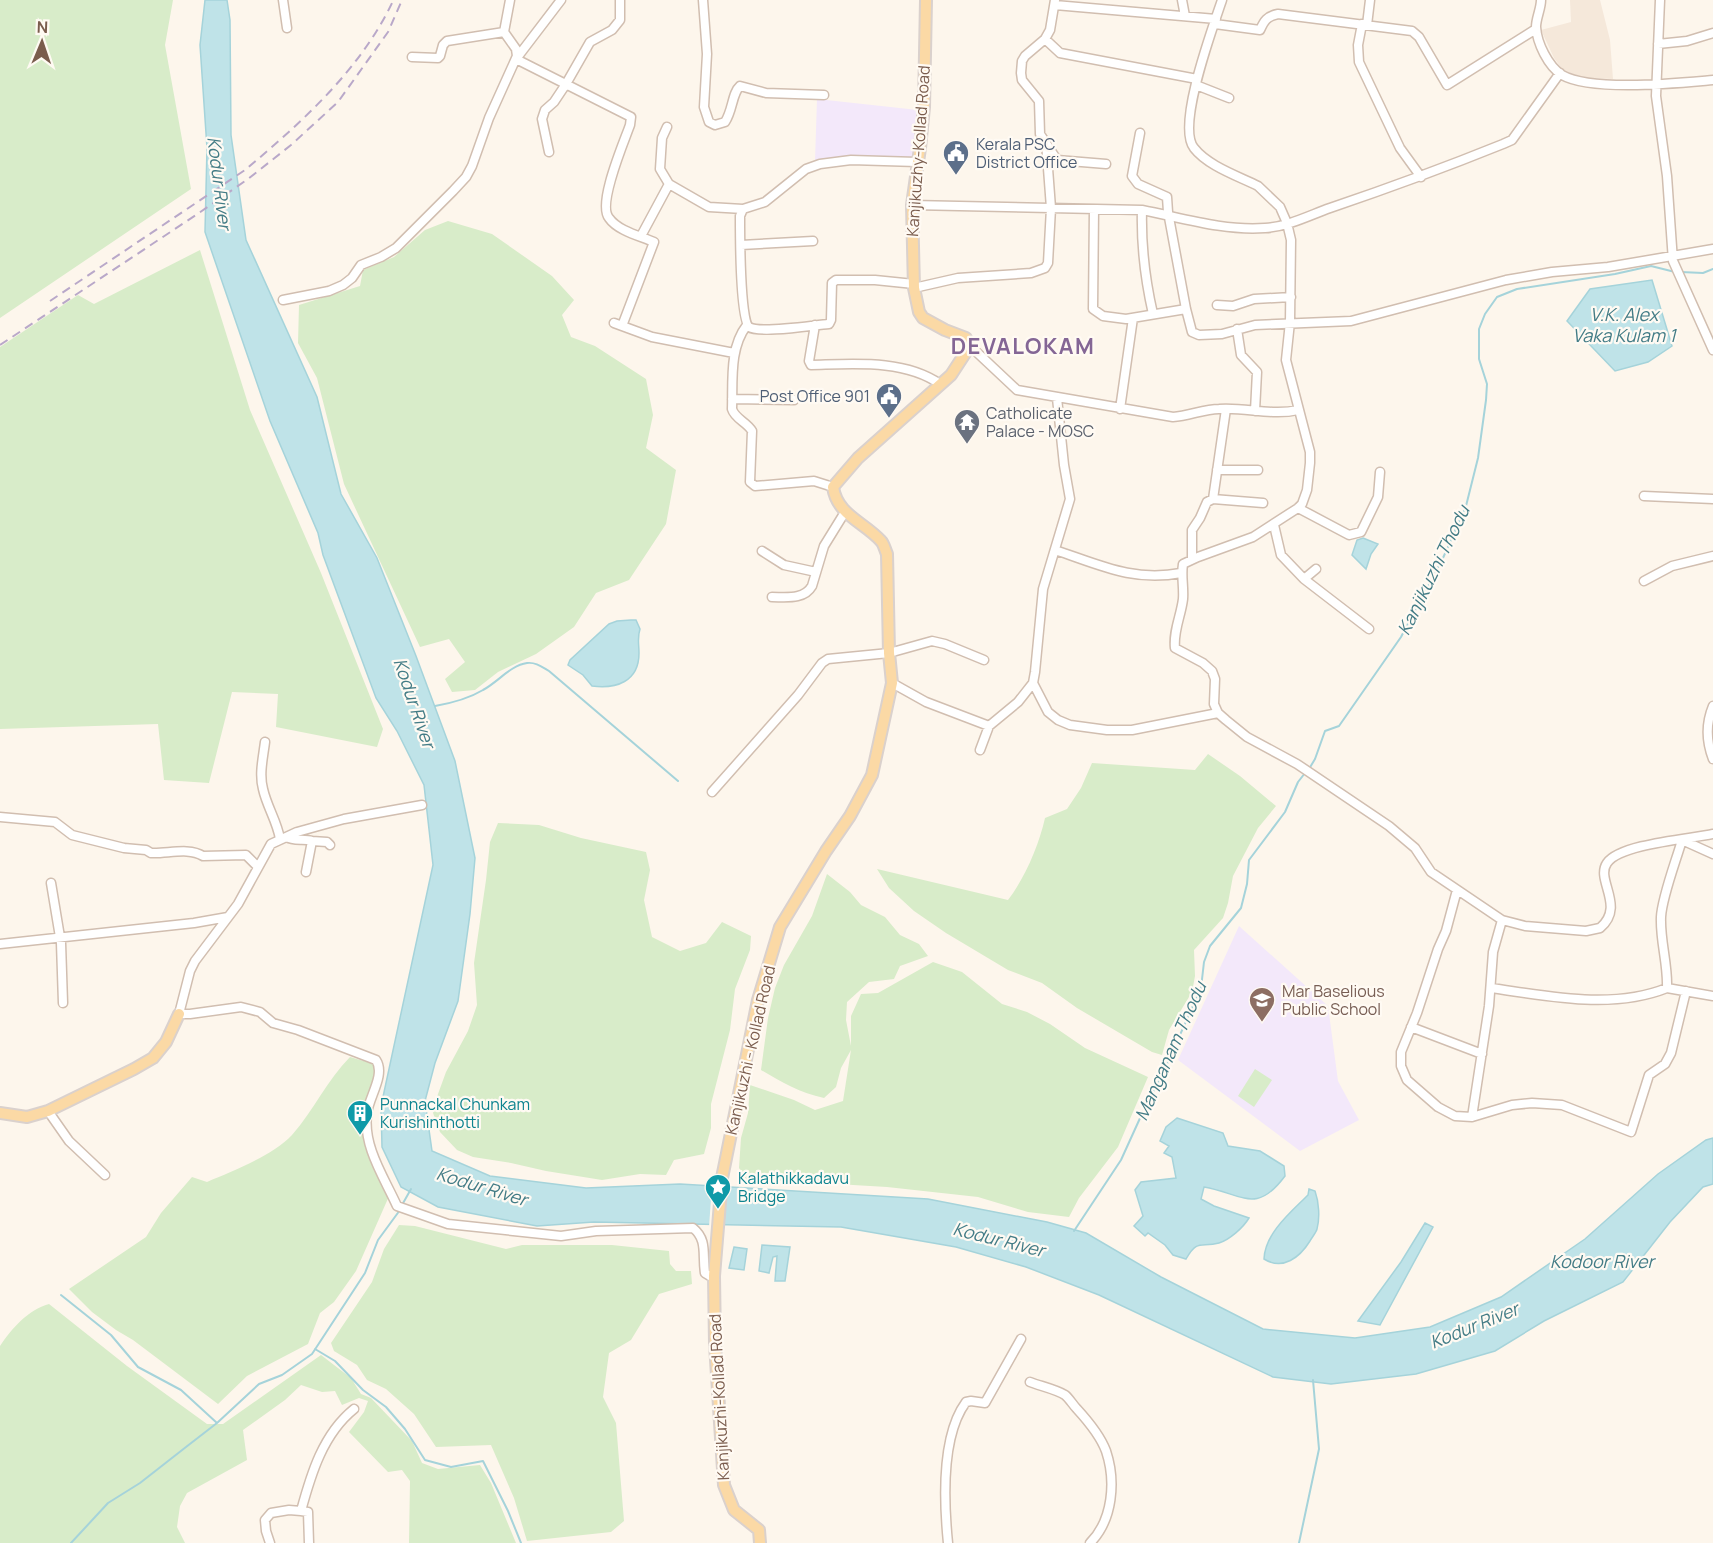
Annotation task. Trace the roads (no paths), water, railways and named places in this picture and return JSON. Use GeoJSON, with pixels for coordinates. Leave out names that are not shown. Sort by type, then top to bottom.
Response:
{"type":"FeatureCollection","features":[{"type":"Feature","properties":{"kind":"main road","name":"Kanjikuzhy-Kollad Road"},"geometry":{"type":"LineString","coordinates":[[926,0],[924,107],[912,206],[914,286],[919,312],[923,318],[966,338],[968,344]]}},
{"type":"Feature","properties":{"kind":"main road"},"geometry":{"type":"LineString","coordinates":[[832,487],[858,458],[951,375],[966,352],[968,344]]}},
{"type":"Feature","properties":{"kind":"main road","name":"Kanjikuzhi - Kollad Road"},"geometry":{"type":"LineString","coordinates":[[718,1237],[722,1178],[758,1000],[780,927],[850,816],[872,775],[892,683],[889,653],[887,554],[882,542],[845,512],[834,496],[832,487]]}},
{"type":"Feature","properties":{"kind":"main road"},"geometry":{"type":"LineString","coordinates":[[0,1113],[27,1117],[48,1111],[153,1058],[166,1042],[179,1014]]}},
{"type":"Feature","properties":{"kind":"main road","name":"Kanjikuzhi-Kollad Road"},"geometry":{"type":"LineString","coordinates":[[718,1237],[714,1275],[715,1344],[724,1485],[727,1498],[734,1510],[759,1530],[760,1543]]}},
{"type":"Feature","properties":{"kind":"street"},"geometry":{"type":"LineString","coordinates":[[283,0],[287,28]]}},
{"type":"Feature","properties":{"kind":"street"},"geometry":{"type":"LineString","coordinates":[[510,0],[504,32],[516,49],[516,59]]}},
{"type":"Feature","properties":{"kind":"street"},"geometry":{"type":"LineString","coordinates":[[284,300],[329,291],[343,285],[352,278],[361,265],[396,248],[466,177],[489,118],[516,59],[561,0]]}},
{"type":"Feature","properties":{"kind":"street"},"geometry":{"type":"LineString","coordinates":[[549,152],[542,119],[545,110],[554,102],[566,84],[590,42],[612,30],[620,20],[620,0]]}},
{"type":"Feature","properties":{"kind":"street"},"geometry":{"type":"LineString","coordinates":[[704,0],[707,54],[704,107],[709,122],[715,125],[725,122],[733,106],[735,92],[740,86],[766,93],[824,95]]}},
{"type":"Feature","properties":{"kind":"street"},"geometry":{"type":"LineString","coordinates":[[1182,0],[1185,16]]}},
{"type":"Feature","properties":{"kind":"street"},"geometry":{"type":"LineString","coordinates":[[1222,0],[1196,82],[1188,125],[1190,141],[1193,148],[1217,166],[1258,186],[1280,207],[1287,223],[1291,240],[1291,297],[1286,360],[1310,452],[1310,463],[1305,499],[1298,508],[1253,537],[1183,564],[1181,573],[1183,597],[1174,633],[1174,646],[1212,671],[1215,679],[1214,704],[1218,713],[1247,736],[1297,764],[1407,840],[1421,855],[1431,872],[1502,921],[1525,926],[1586,931],[1600,928],[1610,915],[1611,905],[1605,873],[1606,864],[1610,860],[1631,848],[1713,834]]}},
{"type":"Feature","properties":{"kind":"street"},"geometry":{"type":"LineString","coordinates":[[1370,0],[1358,45],[1359,62],[1400,148],[1421,177]]}},
{"type":"Feature","properties":{"kind":"street"},"geometry":{"type":"LineString","coordinates":[[1541,0],[1536,29],[1546,57],[1560,73],[1575,80],[1588,83],[1673,84],[1713,80]]}},
{"type":"Feature","properties":{"kind":"street"},"geometry":{"type":"LineString","coordinates":[[1660,0],[1656,83],[1667,176],[1673,258],[1683,286],[1713,350]]}},
{"type":"Feature","properties":{"kind":"street"},"geometry":{"type":"LineString","coordinates":[[1106,165],[1057,160],[1040,134],[1039,101],[1022,80],[1022,61],[1045,39],[1050,30],[1055,2],[1185,16],[1260,30],[1264,20],[1271,15],[1278,14],[1412,31],[1419,37],[1447,85],[1536,29]]}},
{"type":"Feature","properties":{"kind":"street"},"geometry":{"type":"LineString","coordinates":[[412,57],[438,58],[447,41],[504,32]]}},
{"type":"Feature","properties":{"kind":"street"},"geometry":{"type":"LineString","coordinates":[[1658,44],[1687,41],[1713,33]]}},
{"type":"Feature","properties":{"kind":"street"},"geometry":{"type":"LineString","coordinates":[[1045,39],[1060,53],[1196,82],[1229,98]]}},
{"type":"Feature","properties":{"kind":"street"},"geometry":{"type":"LineString","coordinates":[[516,59],[631,117],[611,181],[605,211],[610,220],[624,229],[654,242],[618,325],[652,337],[734,353]]}},
{"type":"Feature","properties":{"kind":"street"},"geometry":{"type":"LineString","coordinates":[[912,206],[1142,210],[1234,228],[1265,228],[1287,223],[1421,177],[1512,140],[1560,73]]}},
{"type":"Feature","properties":{"kind":"street"},"geometry":{"type":"LineString","coordinates":[[667,127],[662,138],[660,169],[669,184],[709,207],[743,209],[765,202],[806,169],[820,164],[851,160],[917,162]]}},
{"type":"Feature","properties":{"kind":"street"},"geometry":{"type":"LineString","coordinates":[[1140,133],[1132,176],[1138,184],[1167,197],[1186,309],[1194,334],[1222,334],[1255,325],[1290,322],[1350,321],[1506,280],[1552,272],[1673,258],[1713,249]]}},
{"type":"Feature","properties":{"kind":"street"},"geometry":{"type":"LineString","coordinates":[[747,325],[750,328],[765,330],[830,323],[834,280],[875,280],[914,286],[958,278],[1041,271],[1048,263],[1051,208],[1046,142]]}},
{"type":"Feature","properties":{"kind":"street"},"geometry":{"type":"LineString","coordinates":[[641,236],[669,184]]}},
{"type":"Feature","properties":{"kind":"street"},"geometry":{"type":"LineString","coordinates":[[743,209],[740,216],[742,290],[747,325],[738,337],[734,353],[732,412],[752,431],[750,479],[752,484],[814,480],[832,487]]}},
{"type":"Feature","properties":{"kind":"street"},"geometry":{"type":"LineString","coordinates":[[1094,209],[1093,309],[1103,316],[1132,318],[1186,309]]}},
{"type":"Feature","properties":{"kind":"street"},"geometry":{"type":"LineString","coordinates":[[1142,210],[1142,258],[1146,269],[1153,314]]}},
{"type":"Feature","properties":{"kind":"street"},"geometry":{"type":"LineString","coordinates":[[741,245],[813,241]]}},
{"type":"Feature","properties":{"kind":"street"},"geometry":{"type":"LineString","coordinates":[[1218,305],[1233,306],[1254,299],[1291,297]]}},
{"type":"Feature","properties":{"kind":"street"},"geometry":{"type":"LineString","coordinates":[[1120,409],[1132,318]]}},
{"type":"Feature","properties":{"kind":"street"},"geometry":{"type":"LineString","coordinates":[[815,325],[809,361],[811,365],[840,363],[898,369],[920,373],[940,384]]}},
{"type":"Feature","properties":{"kind":"street"},"geometry":{"type":"LineString","coordinates":[[1238,329],[1241,355],[1257,372],[1255,411]]}},
{"type":"Feature","properties":{"kind":"street"},"geometry":{"type":"LineString","coordinates":[[968,344],[1017,390],[1057,398],[1173,417],[1217,409],[1266,413],[1298,410]]}},
{"type":"Feature","properties":{"kind":"street"},"geometry":{"type":"LineString","coordinates":[[980,750],[989,726],[1018,702],[1033,683],[1043,589],[1070,499],[1057,398]]}},
{"type":"Feature","properties":{"kind":"street"},"geometry":{"type":"LineString","coordinates":[[732,399],[794,400]]}},
{"type":"Feature","properties":{"kind":"street"},"geometry":{"type":"LineString","coordinates":[[1214,499],[1226,409]]}},
{"type":"Feature","properties":{"kind":"street"},"geometry":{"type":"LineString","coordinates":[[1217,470],[1258,470]]}},
{"type":"Feature","properties":{"kind":"street"},"geometry":{"type":"LineString","coordinates":[[1298,508],[1348,535],[1361,532],[1378,497],[1380,472]]}},
{"type":"Feature","properties":{"kind":"street"},"geometry":{"type":"LineString","coordinates":[[1644,496],[1713,499]]}},
{"type":"Feature","properties":{"kind":"street"},"geometry":{"type":"LineString","coordinates":[[1192,560],[1192,530],[1207,502],[1214,499],[1263,503]]}},
{"type":"Feature","properties":{"kind":"street"},"geometry":{"type":"LineString","coordinates":[[772,597],[796,597],[811,589],[824,546],[845,512]]}},
{"type":"Feature","properties":{"kind":"street"},"geometry":{"type":"LineString","coordinates":[[1274,525],[1281,555],[1304,579],[1369,629]]}},
{"type":"Feature","properties":{"kind":"street"},"geometry":{"type":"LineString","coordinates":[[1055,550],[1129,574],[1154,577],[1181,573]]}},
{"type":"Feature","properties":{"kind":"street"},"geometry":{"type":"LineString","coordinates":[[762,551],[784,565],[816,572]]}},
{"type":"Feature","properties":{"kind":"street"},"geometry":{"type":"LineString","coordinates":[[1644,580],[1672,566],[1713,556]]}},
{"type":"Feature","properties":{"kind":"street"},"geometry":{"type":"LineString","coordinates":[[1304,579],[1316,569]]}},
{"type":"Feature","properties":{"kind":"street"},"geometry":{"type":"LineString","coordinates":[[712,792],[798,695],[825,660],[889,653],[935,641],[984,660]]}},
{"type":"Feature","properties":{"kind":"street"},"geometry":{"type":"LineString","coordinates":[[892,683],[926,702],[989,726]]}},
{"type":"Feature","properties":{"kind":"street"},"geometry":{"type":"LineString","coordinates":[[1033,683],[1048,712],[1058,720],[1070,725],[1107,730],[1132,730],[1218,713]]}},
{"type":"Feature","properties":{"kind":"street"},"geometry":{"type":"LineString","coordinates":[[1713,706],[1708,746],[1713,759]]}},
{"type":"Feature","properties":{"kind":"street"},"geometry":{"type":"LineString","coordinates":[[265,742],[261,779],[283,838]]}},
{"type":"Feature","properties":{"kind":"street"},"geometry":{"type":"LineString","coordinates":[[422,806],[344,819],[271,844],[238,904],[195,961],[190,971],[179,1014],[241,1007],[260,1012],[273,1023],[298,1030],[376,1060],[379,1069],[367,1112],[368,1134],[376,1165],[397,1206],[448,1224],[561,1236],[596,1231],[693,1228],[700,1233],[704,1242],[705,1273],[710,1276],[714,1275]]}},
{"type":"Feature","properties":{"kind":"street"},"geometry":{"type":"LineString","coordinates":[[0,817],[55,822],[72,835],[124,848],[146,850],[151,853],[246,855],[258,867]]}},
{"type":"Feature","properties":{"kind":"street"},"geometry":{"type":"LineString","coordinates":[[283,838],[327,842],[330,845]]}},
{"type":"Feature","properties":{"kind":"street"},"geometry":{"type":"LineString","coordinates":[[1682,840],[1713,854]]}},
{"type":"Feature","properties":{"kind":"street"},"geometry":{"type":"LineString","coordinates":[[1667,988],[1661,916],[1682,840]]}},
{"type":"Feature","properties":{"kind":"street"},"geometry":{"type":"LineString","coordinates":[[306,872],[312,841]]}},
{"type":"Feature","properties":{"kind":"street"},"geometry":{"type":"LineString","coordinates":[[51,883],[60,938],[63,1003]]}},
{"type":"Feature","properties":{"kind":"street"},"geometry":{"type":"LineString","coordinates":[[1457,890],[1446,931],[1401,1052],[1401,1066],[1407,1080],[1438,1107],[1455,1116],[1472,1117],[1512,1105],[1532,1103],[1562,1105],[1631,1132],[1649,1075],[1665,1064],[1671,1053],[1686,991]]}},
{"type":"Feature","properties":{"kind":"street"},"geometry":{"type":"LineString","coordinates":[[0,944],[194,923],[228,917]]}},
{"type":"Feature","properties":{"kind":"street"},"geometry":{"type":"LineString","coordinates":[[1472,1117],[1491,988],[1493,952],[1502,921]]}},
{"type":"Feature","properties":{"kind":"street"},"geometry":{"type":"LineString","coordinates":[[1491,988],[1568,998],[1612,999],[1667,988],[1713,996]]}},
{"type":"Feature","properties":{"kind":"street"},"geometry":{"type":"LineString","coordinates":[[1411,1027],[1482,1054]]}},
{"type":"Feature","properties":{"kind":"street"},"geometry":{"type":"LineString","coordinates":[[48,1111],[69,1141],[105,1176]]}},
{"type":"Feature","properties":{"kind":"street"},"geometry":{"type":"LineString","coordinates":[[948,1543],[945,1477],[948,1450],[956,1422],[966,1402],[985,1403],[1021,1339]]}},
{"type":"Feature","properties":{"kind":"street"},"geometry":{"type":"LineString","coordinates":[[1030,1382],[1065,1395],[1090,1422],[1106,1450],[1112,1477],[1107,1515],[1098,1535],[1090,1543]]}},
{"type":"Feature","properties":{"kind":"street"},"geometry":{"type":"LineString","coordinates":[[301,1511],[316,1462],[333,1433],[354,1409]]}},
{"type":"Feature","properties":{"kind":"street"},"geometry":{"type":"LineString","coordinates":[[270,1543],[265,1520],[271,1514],[289,1510],[308,1512],[309,1543]]}},
{"type":"Feature","properties":{"kind":"water","name":"Kodoor River"},"geometry":{"type":"Polygon","coordinates":[[[205,0],[227,0],[230,20],[231,135],[246,240],[317,397],[341,494],[377,558],[455,761],[475,858],[458,1001],[435,1063],[425,1101],[432,1151],[490,1176],[586,1188],[680,1184],[928,1199],[1047,1222],[1086,1233],[1161,1277],[1263,1329],[1355,1338],[1430,1327],[1501,1297],[1585,1239],[1658,1174],[1706,1140],[1713,1138],[1713,1184],[1703,1187],[1670,1222],[1623,1282],[1544,1321],[1495,1351],[1416,1374],[1331,1384],[1273,1377],[1099,1295],[1026,1267],[956,1247],[841,1227],[594,1222],[537,1226],[438,1207],[401,1187],[382,1147],[381,1106],[433,865],[424,785],[397,731],[376,698],[323,555],[318,533],[270,421],[205,232],[207,148],[200,45],[205,0]]]}},
{"type":"Feature","properties":{"kind":"water","name":"V.K. Alex Vaka Kulam 1"},"geometry":{"type":"Polygon","coordinates":[[[1652,280],[1672,346],[1648,362],[1615,371],[1567,321],[1590,289],[1652,280]]]}},
{"type":"Feature","properties":{"kind":"water"},"geometry":{"type":"Polygon","coordinates":[[[1363,538],[1378,544],[1371,554],[1366,569],[1352,555],[1357,540],[1363,538]]]}},
{"type":"Feature","properties":{"kind":"water"},"geometry":{"type":"Polygon","coordinates":[[[636,620],[640,629],[638,663],[635,671],[624,682],[601,687],[592,686],[583,675],[568,665],[570,660],[609,624],[636,620]]]}},
{"type":"Feature","properties":{"kind":"water"},"geometry":{"type":"Polygon","coordinates":[[[1177,1118],[1223,1133],[1228,1146],[1260,1151],[1284,1166],[1285,1176],[1275,1188],[1257,1198],[1248,1199],[1204,1187],[1201,1199],[1249,1218],[1240,1230],[1227,1239],[1219,1243],[1197,1246],[1186,1259],[1173,1255],[1165,1245],[1148,1233],[1145,1236],[1134,1226],[1143,1216],[1135,1190],[1141,1182],[1176,1178],[1172,1157],[1164,1153],[1169,1146],[1160,1141],[1166,1127],[1177,1118]]]}},
{"type":"Feature","properties":{"kind":"water"},"geometry":{"type":"Polygon","coordinates":[[[1309,1189],[1315,1191],[1318,1205],[1319,1220],[1315,1234],[1296,1257],[1284,1263],[1278,1264],[1264,1259],[1265,1249],[1274,1232],[1308,1195],[1309,1189]]]}},
{"type":"Feature","properties":{"kind":"water"},"geometry":{"type":"Polygon","coordinates":[[[1425,1223],[1433,1227],[1380,1325],[1358,1321],[1401,1262],[1425,1223]]]}},
{"type":"Feature","properties":{"kind":"water"},"geometry":{"type":"Polygon","coordinates":[[[762,1245],[790,1247],[785,1281],[775,1281],[777,1256],[773,1257],[769,1273],[759,1271],[762,1245]]]}},
{"type":"Feature","properties":{"kind":"water"},"geometry":{"type":"Polygon","coordinates":[[[734,1247],[747,1249],[744,1270],[729,1268],[734,1247]]]}},
{"type":"Feature","properties":{"kind":"waterway","name":"Kanjikuzhi Thodu"},"geometry":{"type":"LineString","coordinates":[[1309,769],[1325,731],[1339,726],[1401,637],[1443,558],[1466,506],[1478,458],[1486,400],[1487,384],[1479,359],[1479,329],[1485,314],[1497,297],[1517,289],[1651,266],[1675,272]]}},
{"type":"Feature","properties":{"kind":"waterway","name":"Kanjikuzhi Thodu"},"geometry":{"type":"LineString","coordinates":[[1681,272],[1703,273],[1713,269]]}},
{"type":"Feature","properties":{"kind":"waterway","name":"Kodur River"},"geometry":{"type":"LineString","coordinates":[[435,706],[477,693],[521,664],[536,664],[549,671],[678,781]]}},
{"type":"Feature","properties":{"kind":"waterway","name":"Manganam Thodu"},"geometry":{"type":"LineString","coordinates":[[1074,1231],[1121,1160],[1162,1075],[1201,988],[1204,962],[1210,946],[1241,908],[1247,884],[1249,860],[1285,812],[1298,782],[1305,773]]}},
{"type":"Feature","properties":{"kind":"waterway"},"geometry":{"type":"LineString","coordinates":[[402,1205],[411,1189]]}},
{"type":"Feature","properties":{"kind":"waterway"},"geometry":{"type":"LineString","coordinates":[[71,1543],[108,1503],[140,1483],[217,1423],[259,1384],[282,1375],[312,1354],[365,1273],[378,1240],[400,1210]]}},
{"type":"Feature","properties":{"kind":"waterway"},"geometry":{"type":"LineString","coordinates":[[61,1295],[111,1335],[138,1367],[181,1390],[217,1423]]}},
{"type":"Feature","properties":{"kind":"waterway"},"geometry":{"type":"LineString","coordinates":[[315,1349],[335,1361],[363,1390],[386,1407],[405,1429],[425,1460],[451,1467],[483,1461],[521,1543]]}},
{"type":"Feature","properties":{"kind":"waterway"},"geometry":{"type":"LineString","coordinates":[[1299,1543],[1319,1449],[1313,1380]]}},
{"type":"Feature","properties":{"kind":"railway"},"geometry":{"type":"LineString","coordinates":[[0,345],[196,215],[248,179],[291,145],[338,102],[388,32],[402,0]]}},
{"type":"Feature","properties":{"kind":"railway"},"geometry":{"type":"LineString","coordinates":[[50,301],[245,170],[266,152],[308,114],[346,73],[379,27],[392,3]]}},
{"type":"Feature","properties":{"kind":"place","name":"Kerala PSC District Office"},"geometry":{"type":"Point","coordinates":[956,176]}},
{"type":"Feature","properties":{"kind":"place","name":"Post Office 901"},"geometry":{"type":"Point","coordinates":[889,419]}},
{"type":"Feature","properties":{"kind":"place","name":"Catholicate Palace - MOSC"},"geometry":{"type":"Point","coordinates":[967,445]}},
{"type":"Feature","properties":{"kind":"place","name":"Mar Baselious Public School"},"geometry":{"type":"Point","coordinates":[1262,1023]}},
{"type":"Feature","properties":{"kind":"place","name":"Punnackal Chunkam Kurishinthotti"},"geometry":{"type":"Point","coordinates":[360,1136]}},
{"type":"Feature","properties":{"kind":"place","name":"Kalathikkadavu Bridge"},"geometry":{"type":"Point","coordinates":[718,1210]}},
{"type":"Feature","properties":{"kind":"district","name":"DEVALOKAM"},"geometry":{"type":"Point","coordinates":[1023,346]}}]}
